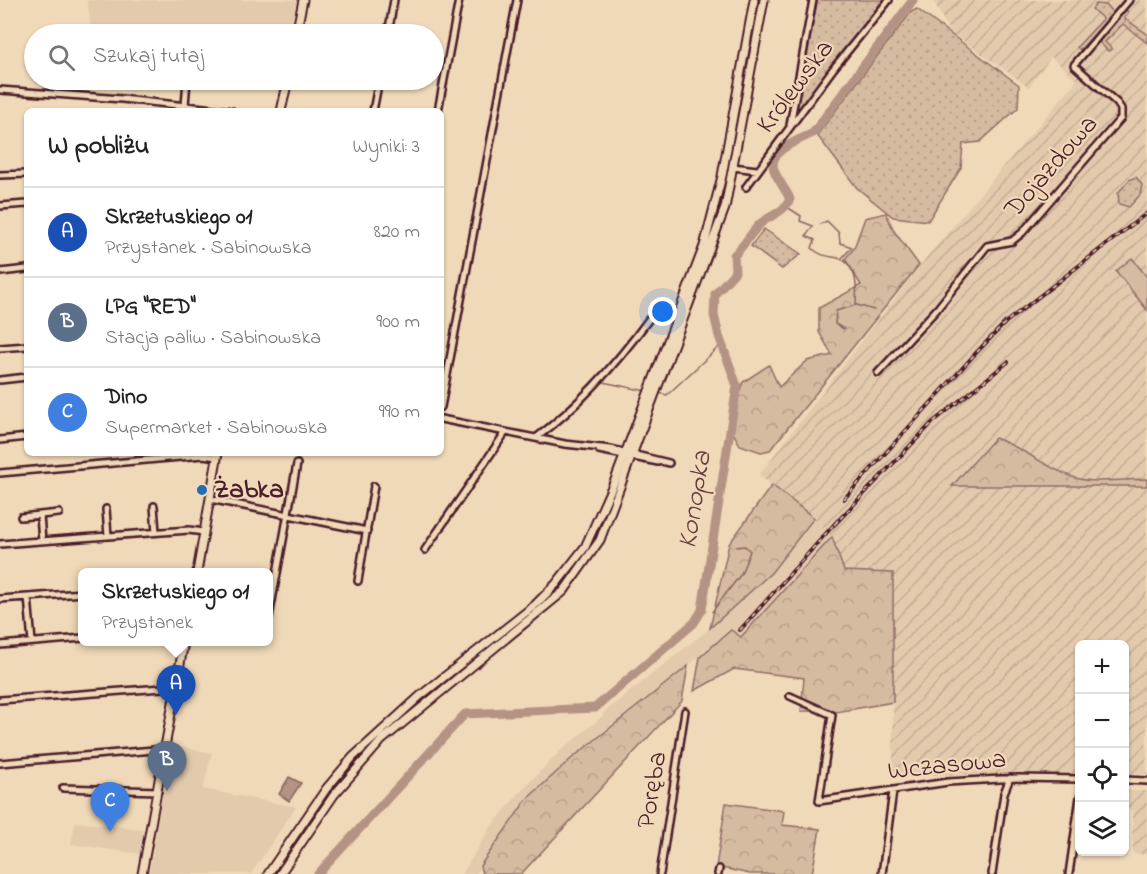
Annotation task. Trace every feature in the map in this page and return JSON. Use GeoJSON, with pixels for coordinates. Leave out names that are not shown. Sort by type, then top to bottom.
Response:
{"type":"FeatureCollection","features":[{"type":"Feature","properties":{"kind":"main road"},"geometry":{"type":"LineString","coordinates":[[298,24],[303,0]]}},
{"type":"Feature","properties":{"kind":"main road"},"geometry":{"type":"LineString","coordinates":[[268,874],[326,789],[376,734],[556,584],[585,547],[597,525],[625,455],[704,246],[716,206],[754,0]]}},
{"type":"Feature","properties":{"kind":"main road"},"geometry":{"type":"LineString","coordinates":[[280,874],[334,795],[382,740],[564,591],[600,540],[712,249],[725,208],[764,0]]}},
{"type":"Feature","properties":{"kind":"main road"},"geometry":{"type":"LineString","coordinates":[[282,108],[286,90]]}},
{"type":"Feature","properties":{"kind":"main road"},"geometry":{"type":"LineString","coordinates":[[198,568],[217,456]]}},
{"type":"Feature","properties":{"kind":"main road"},"geometry":{"type":"LineString","coordinates":[[142,874],[183,646]]}},
{"type":"Feature","properties":{"kind":"street"},"geometry":{"type":"LineString","coordinates":[[390,24],[394,0]]}},
{"type":"Feature","properties":{"kind":"street"},"geometry":{"type":"LineString","coordinates":[[444,79],[459,0]]}},
{"type":"Feature","properties":{"kind":"street"},"geometry":{"type":"LineString","coordinates":[[444,391],[517,0]]}},
{"type":"Feature","properties":{"kind":"street"},"geometry":{"type":"LineString","coordinates":[[790,127],[813,0]]}},
{"type":"Feature","properties":{"kind":"street","name":"Królewska"},"geometry":{"type":"LineString","coordinates":[[746,187],[889,0]]}},
{"type":"Feature","properties":{"kind":"street","name":"Dojazdowa"},"geometry":{"type":"LineString","coordinates":[[878,373],[938,309],[987,246],[1012,241],[1022,234],[1121,118],[1121,110],[1116,103],[1074,65],[1129,0]]}},
{"type":"Feature","properties":{"kind":"street"},"geometry":{"type":"LineString","coordinates":[[0,90],[208,108]]}},
{"type":"Feature","properties":{"kind":"street"},"geometry":{"type":"LineString","coordinates":[[185,105],[186,90]]}},
{"type":"Feature","properties":{"kind":"street"},"geometry":{"type":"LineString","coordinates":[[374,108],[377,90]]}},
{"type":"Feature","properties":{"kind":"street"},"geometry":{"type":"LineString","coordinates":[[439,108],[442,90]]}},
{"type":"Feature","properties":{"kind":"street","name":"Królewska"},"geometry":{"type":"LineString","coordinates":[[733,168],[757,170]]}},
{"type":"Feature","properties":{"kind":"street"},"geometry":{"type":"LineString","coordinates":[[0,175],[24,174]]}},
{"type":"Feature","properties":{"kind":"street"},"geometry":{"type":"LineString","coordinates":[[0,206],[24,204]]}},
{"type":"Feature","properties":{"kind":"street"},"geometry":{"type":"LineString","coordinates":[[0,272],[24,269]]}},
{"type":"Feature","properties":{"kind":"street"},"geometry":{"type":"LineString","coordinates":[[536,438],[553,426],[619,361],[649,319]]}},
{"type":"Feature","properties":{"kind":"street"},"geometry":{"type":"LineString","coordinates":[[0,348],[24,346]]}},
{"type":"Feature","properties":{"kind":"street"},"geometry":{"type":"LineString","coordinates":[[0,380],[24,377]]}},
{"type":"Feature","properties":{"kind":"street"},"geometry":{"type":"LineString","coordinates":[[444,420],[669,463],[633,457]]}},
{"type":"Feature","properties":{"kind":"street"},"geometry":{"type":"LineString","coordinates":[[425,550],[505,432]]}},
{"type":"Feature","properties":{"kind":"street"},"geometry":{"type":"LineString","coordinates":[[0,440],[24,437]]}},
{"type":"Feature","properties":{"kind":"street"},"geometry":{"type":"LineString","coordinates":[[0,473],[192,456]]}},
{"type":"Feature","properties":{"kind":"street"},"geometry":{"type":"LineString","coordinates":[[273,596],[297,464]]}},
{"type":"Feature","properties":{"kind":"street"},"geometry":{"type":"LineString","coordinates":[[358,581],[374,486]]}},
{"type":"Feature","properties":{"kind":"street"},"geometry":{"type":"LineString","coordinates":[[210,499],[367,531]]}},
{"type":"Feature","properties":{"kind":"street"},"geometry":{"type":"LineString","coordinates":[[154,506],[156,532]]}},
{"type":"Feature","properties":{"kind":"street"},"geometry":{"type":"LineString","coordinates":[[106,509],[108,536]]}},
{"type":"Feature","properties":{"kind":"street"},"geometry":{"type":"LineString","coordinates":[[21,517],[59,513]]}},
{"type":"Feature","properties":{"kind":"street"},"geometry":{"type":"LineString","coordinates":[[40,515],[42,541]]}},
{"type":"Feature","properties":{"kind":"street"},"geometry":{"type":"LineString","coordinates":[[0,544],[189,530],[204,532]]}},
{"type":"Feature","properties":{"kind":"street"},"geometry":{"type":"LineString","coordinates":[[0,599],[78,593]]}},
{"type":"Feature","properties":{"kind":"street"},"geometry":{"type":"LineString","coordinates":[[28,597],[32,642]]}},
{"type":"Feature","properties":{"kind":"street"},"geometry":{"type":"LineString","coordinates":[[0,645],[78,638]]}},
{"type":"Feature","properties":{"kind":"street"},"geometry":{"type":"LineString","coordinates":[[0,700],[176,687]]}},
{"type":"Feature","properties":{"kind":"street","name":"Wczasowa"},"geometry":{"type":"LineString","coordinates":[[790,696],[832,715],[819,801],[948,782],[1010,778],[1075,779]]}},
{"type":"Feature","properties":{"kind":"street","name":"Poręba"},"geometry":{"type":"LineString","coordinates":[[660,874],[685,711]]}},
{"type":"Feature","properties":{"kind":"street"},"geometry":{"type":"LineString","coordinates":[[0,763],[165,749]]}},
{"type":"Feature","properties":{"kind":"street"},"geometry":{"type":"LineString","coordinates":[[992,874],[1004,793],[1010,778]]}},
{"type":"Feature","properties":{"kind":"street"},"geometry":{"type":"LineString","coordinates":[[1129,780],[1147,781]]}},
{"type":"Feature","properties":{"kind":"street"},"geometry":{"type":"LineString","coordinates":[[63,788],[158,790]]}},
{"type":"Feature","properties":{"kind":"street"},"geometry":{"type":"LineString","coordinates":[[882,874],[893,791]]}},
{"type":"Feature","properties":{"kind":"street"},"geometry":{"type":"LineString","coordinates":[[1069,874],[1079,802]]}},
{"type":"Feature","properties":{"kind":"shaded area"},"geometry":{"type":"Polygon","coordinates":[[[87,0],[296,0],[292,24],[91,24],[87,0]]]}},
{"type":"Feature","properties":{"kind":"shaded area"},"geometry":{"type":"Polygon","coordinates":[[[933,0],[1147,0],[1147,774],[1129,774],[1129,640],[1075,640],[1075,774],[893,775],[893,574],[844,571],[832,537],[814,518],[759,475],[926,258],[1077,80],[1051,57],[1029,87],[949,31],[933,0]]]}},
{"type":"Feature","properties":{"kind":"shaded area"},"geometry":{"type":"Polygon","coordinates":[[[814,518],[832,537],[741,638],[730,631],[527,799],[476,874],[462,874],[490,828],[521,791],[559,752],[603,716],[603,713],[710,628],[771,573],[814,518]]]}},
{"type":"Feature","properties":{"kind":"shaded area"},"geometry":{"type":"Polygon","coordinates":[[[171,745],[212,753],[203,789],[296,807],[251,874],[149,874],[171,745]]]}},
{"type":"Feature","properties":{"kind":"shaded area"},"geometry":{"type":"Polygon","coordinates":[[[1129,791],[1147,791],[1147,854],[1133,854],[1132,810],[1129,810],[1129,791]]]}},
{"type":"Feature","properties":{"kind":"shaded area"},"geometry":{"type":"Polygon","coordinates":[[[75,822],[143,829],[140,854],[71,844],[75,822]]]}},
{"type":"Feature","properties":{"kind":"green space"},"geometry":{"type":"Polygon","coordinates":[[[817,0],[884,0],[796,114],[817,0]]]}},
{"type":"Feature","properties":{"kind":"green space"},"geometry":{"type":"Polygon","coordinates":[[[1096,4],[1106,5],[1113,13],[1080,50],[1077,47],[1103,19],[1092,9],[1096,4]]]}},
{"type":"Feature","properties":{"kind":"green space"},"geometry":{"type":"Polygon","coordinates":[[[917,9],[1019,85],[1018,108],[980,142],[963,144],[961,168],[928,221],[893,217],[857,188],[817,135],[911,12],[917,9]]]}},
{"type":"Feature","properties":{"kind":"green space"},"geometry":{"type":"Polygon","coordinates":[[[1126,9],[1128,13],[1124,18],[1147,34],[1147,43],[1123,24],[1105,42],[1112,49],[1108,51],[1100,43],[1100,38],[1126,9]]]}},
{"type":"Feature","properties":{"kind":"green space"},"geometry":{"type":"Polygon","coordinates":[[[1136,177],[1142,185],[1140,195],[1129,207],[1119,204],[1118,193],[1129,180],[1136,177]]]}},
{"type":"Feature","properties":{"kind":"green space"},"geometry":{"type":"Polygon","coordinates":[[[886,213],[894,231],[919,265],[770,450],[761,452],[740,445],[728,424],[743,382],[769,365],[779,387],[807,361],[832,355],[819,332],[819,308],[861,285],[845,259],[854,248],[865,218],[886,213]]]}},
{"type":"Feature","properties":{"kind":"green space"},"geometry":{"type":"Polygon","coordinates":[[[764,229],[801,254],[782,269],[751,246],[764,229]]]}},
{"type":"Feature","properties":{"kind":"green space"},"geometry":{"type":"Polygon","coordinates":[[[1132,258],[1147,277],[1147,310],[1116,271],[1132,258]]]}},
{"type":"Feature","properties":{"kind":"green space"},"geometry":{"type":"Polygon","coordinates":[[[995,438],[1076,478],[1100,481],[1147,479],[1147,486],[952,486],[995,438]]]}},
{"type":"Feature","properties":{"kind":"green space"},"geometry":{"type":"Polygon","coordinates":[[[772,485],[814,518],[771,573],[710,628],[729,544],[772,485]]]}},
{"type":"Feature","properties":{"kind":"green space"},"geometry":{"type":"Polygon","coordinates":[[[832,537],[844,571],[893,573],[893,702],[836,712],[801,711],[804,678],[734,669],[694,691],[700,657],[731,630],[741,637],[832,537]]]}},
{"type":"Feature","properties":{"kind":"green space"},"geometry":{"type":"Polygon","coordinates":[[[688,666],[682,701],[521,874],[482,874],[480,866],[527,799],[571,759],[688,666]]]}},
{"type":"Feature","properties":{"kind":"green space"},"geometry":{"type":"Polygon","coordinates":[[[726,803],[784,811],[782,825],[820,829],[812,874],[750,874],[716,867],[726,803]]]}},
{"type":"Feature","properties":{"kind":"water"},"geometry":{"type":"Polygon","coordinates":[[[289,777],[301,783],[289,801],[279,794],[289,777]]]}},
{"type":"Feature","properties":{"kind":"waterway","name":"Konopka"},"geometry":{"type":"LineString","coordinates":[[318,874],[465,714],[595,708],[694,623],[702,610],[737,386],[719,336],[714,315],[715,294],[735,272],[734,255],[760,224],[781,211],[790,199],[774,170],[775,157],[786,146],[813,133],[913,0]]}},
{"type":"Feature","properties":{"kind":"waterway"},"geometry":{"type":"LineString","coordinates":[[787,207],[801,216],[800,221],[813,226],[806,236],[815,240],[812,248],[815,251],[845,261],[853,271],[856,305],[836,311],[835,324],[844,329]]}},
{"type":"Feature","properties":{"kind":"waterway"},"geometry":{"type":"LineString","coordinates":[[820,224],[827,221],[839,233],[840,243],[852,247],[842,258]]}},
{"type":"Feature","properties":{"kind":"waterway"},"geometry":{"type":"LineString","coordinates":[[857,305],[874,310]]}},
{"type":"Feature","properties":{"kind":"waterway"},"geometry":{"type":"LineString","coordinates":[[659,393],[667,395],[722,344]]}},
{"type":"Feature","properties":{"kind":"waterway"},"geometry":{"type":"LineString","coordinates":[[603,382],[646,391]]}},
{"type":"Feature","properties":{"kind":"waterway"},"geometry":{"type":"LineString","coordinates":[[712,612],[741,574],[750,551],[745,546],[736,547]]}},
{"type":"Feature","properties":{"kind":"railway"},"geometry":{"type":"LineString","coordinates":[[844,499],[1006,322],[1147,213]]}},
{"type":"Feature","properties":{"kind":"railway"},"geometry":{"type":"LineString","coordinates":[[834,525],[933,422],[1008,362]]}},
{"type":"Feature","properties":{"kind":"railway"},"geometry":{"type":"LineString","coordinates":[[740,630],[838,520]]}},
{"type":"Feature","properties":{"kind":"place","name":"Żabka"},"geometry":{"type":"Point","coordinates":[202,490]}},
{"type":"Feature","properties":{"kind":"place","name":"Skrzetuskiego 01"},"geometry":{"type":"Point","coordinates":[176,715]}},
{"type":"Feature","properties":{"kind":"place","name":"LPG \"RED\""},"geometry":{"type":"Point","coordinates":[167,791]}},
{"type":"Feature","properties":{"kind":"place","name":"Dino"},"geometry":{"type":"Point","coordinates":[110,832]}}]}
